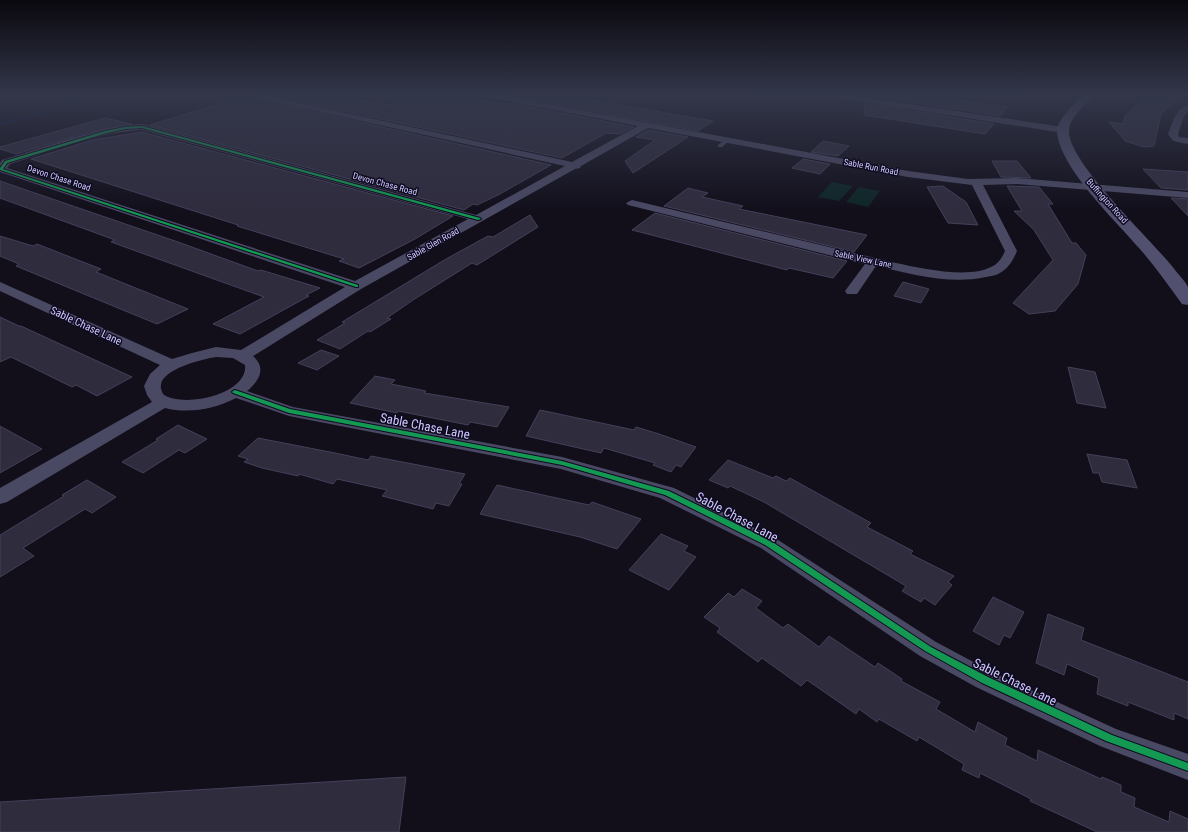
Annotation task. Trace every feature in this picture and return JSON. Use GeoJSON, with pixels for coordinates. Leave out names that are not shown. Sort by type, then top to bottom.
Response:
{"type":"FeatureCollection","features":[{"type":"Feature","properties":{"kind":"street","name":"Devon Chase Road"},"geometry":{"type":"LineString","coordinates":[[100,134],[6,162],[1,169],[356,286]]}},
{"type":"Feature","properties":{"kind":"street","name":"Devon Chase Road"},"geometry":{"type":"LineString","coordinates":[[167,134],[479,219]]}},
{"type":"Feature","properties":{"kind":"street"},"geometry":{"type":"LineString","coordinates":[[430,134],[576,166]]}},
{"type":"Feature","properties":{"kind":"street","name":"Sable Glen Road"},"geometry":{"type":"LineString","coordinates":[[242,356],[356,286],[576,166],[632,134]]}},
{"type":"Feature","properties":{"kind":"street","name":"Sable Run Road"},"geometry":{"type":"LineString","coordinates":[[695,134],[908,174],[976,182],[1017,181],[1188,195]]}},
{"type":"Feature","properties":{"kind":"street","name":"Buffington Road"},"geometry":{"type":"LineString","coordinates":[[1064,134],[1066,147],[1079,169],[1156,256],[1188,300]]}},
{"type":"Feature","properties":{"kind":"street"},"geometry":{"type":"LineString","coordinates":[[1173,134],[1176,139],[1188,141]]}},
{"type":"Feature","properties":{"kind":"street","name":"Sable View Lane"},"geometry":{"type":"LineString","coordinates":[[632,202],[818,250],[924,272],[956,277],[992,272],[1007,261],[1011,251],[976,182]]}},
{"type":"Feature","properties":{"kind":"street"},"geometry":{"type":"LineString","coordinates":[[852,291],[874,262]]}},
{"type":"Feature","properties":{"kind":"street","name":"Sable Chase Lane"},"geometry":{"type":"LineString","coordinates":[[0,286],[172,365]]}},
{"type":"Feature","properties":{"kind":"street"},"geometry":{"type":"LineString","coordinates":[[208,353],[230,353],[242,356],[250,360],[254,367],[252,375],[246,384],[235,392],[206,403],[175,405],[163,402],[155,396],[152,389],[154,381],[161,373],[172,365],[185,359],[208,353]]}},
{"type":"Feature","properties":{"kind":"street","name":"Sable Chase Lane"},"geometry":{"type":"LineString","coordinates":[[235,392],[290,410],[562,463],[667,493],[768,543],[928,650],[986,680],[1109,738],[1188,767]]}},
{"type":"Feature","properties":{"kind":"street"},"geometry":{"type":"LineString","coordinates":[[0,497],[163,402]]}},
{"type":"Feature","properties":{"kind":"lane"},"geometry":{"type":"LineString","coordinates":[[720,146],[728,140]]}},
{"type":"Feature","properties":{"kind":"green space"},"geometry":{"type":"Polygon","coordinates":[[[832,182],[853,186],[839,201],[818,197],[832,182]]]}},
{"type":"Feature","properties":{"kind":"green space"},"geometry":{"type":"Polygon","coordinates":[[[859,187],[880,191],[868,207],[846,202],[859,187]]]}},
{"type":"Feature","properties":{"kind":"building"},"geometry":{"type":"Polygon","coordinates":[[[48,134],[83,134],[16,154],[0,149],[0,147],[48,134]]]}},
{"type":"Feature","properties":{"kind":"building"},"geometry":{"type":"Polygon","coordinates":[[[131,134],[149,134],[453,216],[415,239],[359,268],[339,261],[344,259],[31,159],[92,140],[131,134]]]}},
{"type":"Feature","properties":{"kind":"building"},"geometry":{"type":"Polygon","coordinates":[[[183,134],[412,134],[551,165],[498,195],[477,205],[473,204],[464,210],[183,134]]]}},
{"type":"Feature","properties":{"kind":"building"},"geometry":{"type":"Polygon","coordinates":[[[450,134],[605,134],[562,158],[450,134]]]}},
{"type":"Feature","properties":{"kind":"building"},"geometry":{"type":"Polygon","coordinates":[[[641,134],[670,134],[688,137],[633,173],[625,161],[655,140],[636,137],[641,134]]]}},
{"type":"Feature","properties":{"kind":"building"},"geometry":{"type":"Polygon","coordinates":[[[1119,134],[1157,134],[1154,146],[1144,147],[1125,141],[1119,134]]]}},
{"type":"Feature","properties":{"kind":"building"},"geometry":{"type":"Polygon","coordinates":[[[823,141],[849,146],[838,156],[811,152],[823,141]]]}},
{"type":"Feature","properties":{"kind":"building"},"geometry":{"type":"Polygon","coordinates":[[[803,159],[830,164],[820,174],[792,168],[803,159]]]}},
{"type":"Feature","properties":{"kind":"building"},"geometry":{"type":"Polygon","coordinates":[[[992,161],[1017,161],[1031,178],[1001,177],[992,161]]]}},
{"type":"Feature","properties":{"kind":"building"},"geometry":{"type":"Polygon","coordinates":[[[1143,169],[1188,172],[1188,190],[1161,188],[1143,169]]]}},
{"type":"Feature","properties":{"kind":"building"},"geometry":{"type":"Polygon","coordinates":[[[0,181],[258,271],[261,270],[320,288],[306,295],[309,296],[240,334],[213,324],[264,297],[111,242],[115,240],[0,198],[0,181]]]}},
{"type":"Feature","properties":{"kind":"building"},"geometry":{"type":"Polygon","coordinates":[[[943,186],[966,202],[978,225],[948,223],[927,187],[943,186]]]}},
{"type":"Feature","properties":{"kind":"building"},"geometry":{"type":"Polygon","coordinates":[[[1007,186],[1039,187],[1053,204],[1048,204],[1072,243],[1076,243],[1086,255],[1078,284],[1055,311],[1029,314],[1013,303],[1053,260],[1034,230],[1014,211],[1022,211],[1007,186]]]}},
{"type":"Feature","properties":{"kind":"building"},"geometry":{"type":"Polygon","coordinates":[[[688,188],[708,193],[702,197],[743,206],[739,209],[867,235],[854,252],[664,206],[688,188]]]}},
{"type":"Feature","properties":{"kind":"building"},"geometry":{"type":"Polygon","coordinates":[[[1171,198],[1188,199],[1188,216],[1171,198]]]}},
{"type":"Feature","properties":{"kind":"building"},"geometry":{"type":"Polygon","coordinates":[[[655,213],[847,261],[833,278],[789,268],[787,270],[632,230],[655,213]]]}},
{"type":"Feature","properties":{"kind":"building"},"geometry":{"type":"Polygon","coordinates":[[[530,215],[538,227],[477,265],[472,263],[413,300],[387,318],[391,319],[370,332],[368,331],[340,349],[317,340],[345,323],[342,322],[446,259],[488,236],[493,237],[530,215]]]}},
{"type":"Feature","properties":{"kind":"building"},"geometry":{"type":"Polygon","coordinates":[[[0,236],[33,246],[37,244],[101,269],[96,272],[188,309],[157,324],[16,266],[19,264],[0,256],[0,236]]]}},
{"type":"Feature","properties":{"kind":"building"},"geometry":{"type":"Polygon","coordinates":[[[903,282],[929,289],[921,303],[894,296],[903,282]]]}},
{"type":"Feature","properties":{"kind":"building"},"geometry":{"type":"Polygon","coordinates":[[[0,317],[132,377],[97,396],[76,385],[72,387],[11,357],[0,362],[0,317]]]}},
{"type":"Feature","properties":{"kind":"building"},"geometry":{"type":"Polygon","coordinates":[[[321,350],[339,356],[317,370],[298,363],[321,350]]]}},
{"type":"Feature","properties":{"kind":"building"},"geometry":{"type":"Polygon","coordinates":[[[1068,367],[1095,372],[1106,408],[1077,403],[1068,367]]]}},
{"type":"Feature","properties":{"kind":"building"},"geometry":{"type":"Polygon","coordinates":[[[375,376],[395,380],[391,384],[426,391],[424,393],[509,407],[497,427],[470,422],[468,425],[398,411],[397,413],[350,403],[375,376]]]}},
{"type":"Feature","properties":{"kind":"building"},"geometry":{"type":"Polygon","coordinates":[[[540,410],[634,430],[636,427],[696,447],[681,467],[676,465],[671,472],[653,465],[655,463],[604,448],[601,453],[526,436],[540,410]]]}},
{"type":"Feature","properties":{"kind":"building"},"geometry":{"type":"Polygon","coordinates":[[[178,425],[207,439],[185,453],[179,450],[143,473],[122,462],[158,440],[156,439],[178,425]]]}},
{"type":"Feature","properties":{"kind":"building"},"geometry":{"type":"Polygon","coordinates":[[[0,426],[42,449],[0,473],[0,426]]]}},
{"type":"Feature","properties":{"kind":"building"},"geometry":{"type":"Polygon","coordinates":[[[258,438],[368,460],[371,456],[465,474],[459,484],[462,484],[449,506],[436,503],[433,509],[382,496],[387,490],[337,479],[333,484],[299,474],[298,476],[262,468],[244,462],[248,459],[238,456],[258,438]]]}},
{"type":"Feature","properties":{"kind":"building"},"geometry":{"type":"Polygon","coordinates":[[[1087,454],[1127,460],[1137,488],[1102,482],[1099,473],[1093,473],[1087,454]]]}},
{"type":"Feature","properties":{"kind":"building"},"geometry":{"type":"Polygon","coordinates":[[[728,460],[773,478],[776,476],[786,481],[790,478],[871,523],[867,527],[913,551],[910,554],[954,576],[948,582],[952,585],[935,605],[924,598],[921,602],[902,591],[906,586],[764,502],[730,486],[728,488],[709,480],[728,460]]]}},
{"type":"Feature","properties":{"kind":"building"},"geometry":{"type":"Polygon","coordinates":[[[87,480],[116,497],[92,513],[85,509],[23,548],[34,556],[0,577],[0,535],[64,496],[62,495],[87,480]]]}},
{"type":"Feature","properties":{"kind":"building"},"geometry":{"type":"Polygon","coordinates":[[[497,485],[589,505],[592,502],[641,519],[617,549],[580,537],[480,514],[497,485]]]}},
{"type":"Feature","properties":{"kind":"building"},"geometry":{"type":"Polygon","coordinates":[[[661,534],[688,546],[684,551],[696,557],[669,590],[629,570],[661,534]]]}},
{"type":"Feature","properties":{"kind":"building"},"geometry":{"type":"Polygon","coordinates":[[[742,589],[762,601],[756,608],[783,628],[788,624],[819,647],[829,636],[875,667],[878,663],[902,679],[901,681],[940,702],[936,709],[975,732],[978,722],[1007,738],[1005,745],[1037,761],[1038,750],[1101,779],[1102,777],[1121,785],[1121,792],[1135,798],[1134,807],[1169,822],[1170,811],[1188,819],[1188,832],[1097,832],[1030,801],[1031,799],[980,773],[979,778],[962,770],[964,764],[919,737],[917,741],[879,719],[877,722],[859,709],[856,714],[807,680],[801,686],[762,658],[758,662],[717,632],[720,628],[704,617],[728,593],[734,597],[742,589]]]}},
{"type":"Feature","properties":{"kind":"building"},"geometry":{"type":"Polygon","coordinates":[[[993,597],[1024,612],[1010,638],[1004,635],[999,645],[973,631],[993,597]]]}},
{"type":"Feature","properties":{"kind":"building"},"geometry":{"type":"Polygon","coordinates":[[[1048,614],[1084,628],[1081,640],[1188,682],[1188,719],[1174,713],[1174,720],[1128,702],[1128,706],[1097,694],[1099,678],[1067,664],[1064,675],[1036,663],[1048,614]]]}},
{"type":"Feature","properties":{"kind":"building"},"geometry":{"type":"Polygon","coordinates":[[[406,777],[399,832],[0,832],[0,802],[406,777]]]}},
{"type":"Feature","properties":{"kind":"cycle path"},"geometry":{"type":"LineString","coordinates":[[100,134],[6,162],[1,169],[356,286]]}},
{"type":"Feature","properties":{"kind":"cycle path"},"geometry":{"type":"LineString","coordinates":[[167,134],[479,219]]}},
{"type":"Feature","properties":{"kind":"cycle path"},"geometry":{"type":"LineString","coordinates":[[235,392],[289,411],[562,463],[667,493],[768,543],[928,649],[985,680],[1109,738],[1188,767]]}}]}
